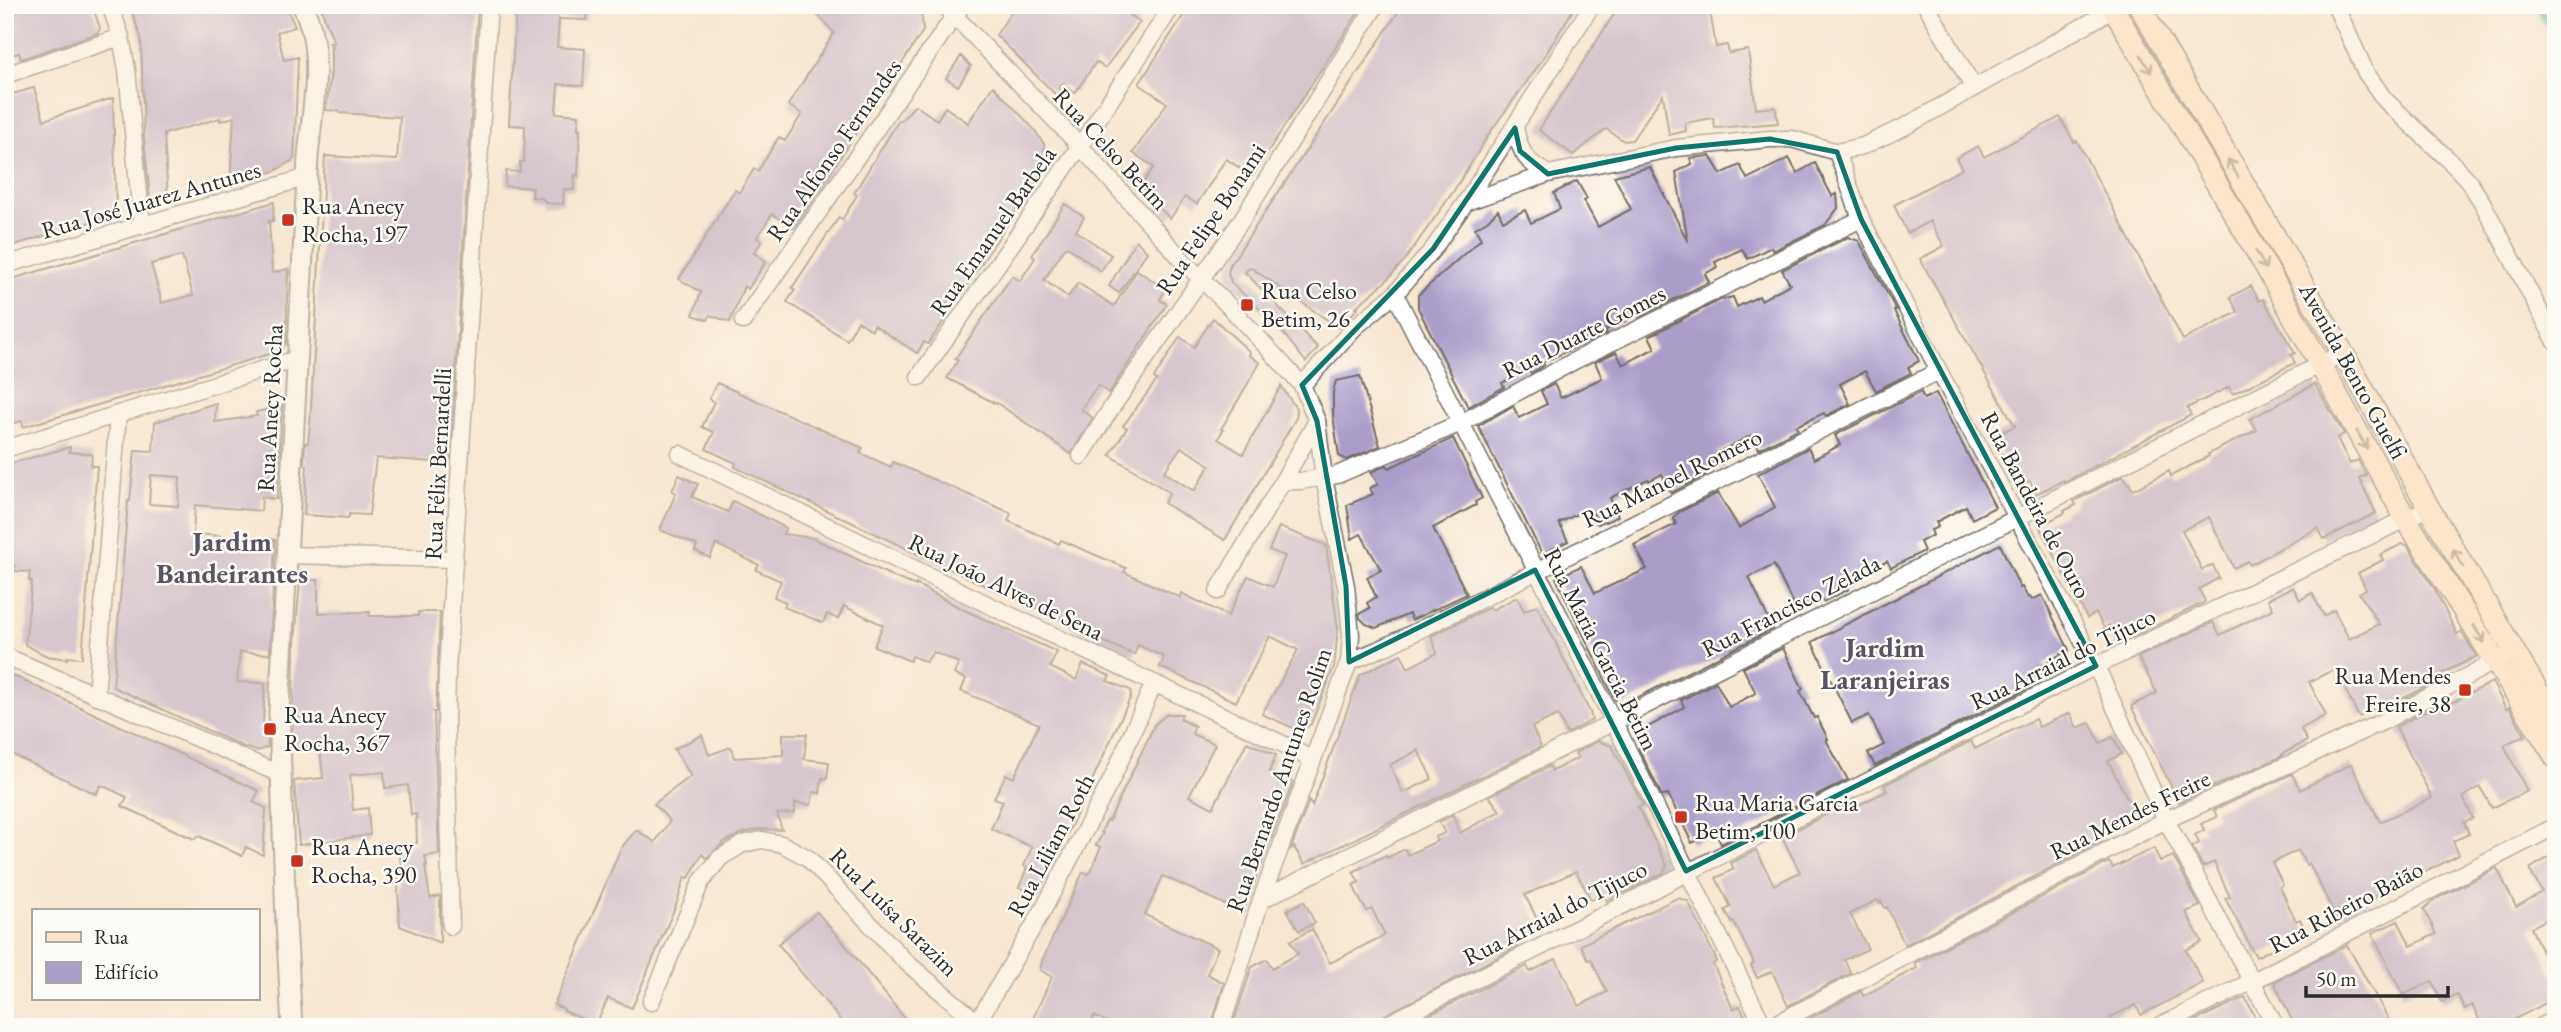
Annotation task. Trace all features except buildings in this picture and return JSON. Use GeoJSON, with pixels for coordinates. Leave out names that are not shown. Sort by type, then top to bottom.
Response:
{"type":"FeatureCollection","features":[{"type":"Feature","properties":{"kind":"main road","name":"Avenida Bento Guelfi"},"geometry":{"type":"LineString","coordinates":[[2139,5],[2343,353],[2429,508],[2556,758]]}},
{"type":"Feature","properties":{"kind":"main road","name":"Avenida Bento Guelfi"},"geometry":{"type":"LineString","coordinates":[[2116,7],[2406,519],[2556,722]]}},
{"type":"Feature","properties":{"kind":"street"},"geometry":{"type":"LineString","coordinates":[[110,5],[121,37],[127,70],[142,226]]}},
{"type":"Feature","properties":{"kind":"street","name":"Rua Anecy Rocha"},"geometry":{"type":"LineString","coordinates":[[292,1027],[279,713],[315,40],[302,5]]}},
{"type":"Feature","properties":{"kind":"street","name":"Rua Félix Bernardelli"},"geometry":{"type":"LineString","coordinates":[[451,926],[447,671],[489,5]]}},
{"type":"Feature","properties":{"kind":"street","name":"Rua Emanuel Barbela"},"geometry":{"type":"LineString","coordinates":[[919,377],[1080,146],[1173,5]]}},
{"type":"Feature","properties":{"kind":"street","name":"Rua Felipe Bonami"},"geometry":{"type":"LineString","coordinates":[[1081,456],[1239,224],[1376,5]]}},
{"type":"Feature","properties":{"kind":"street"},"geometry":{"type":"LineString","coordinates":[[1302,385],[1355,327],[1395,294],[1433,249],[1515,128],[1592,5]]}},
{"type":"Feature","properties":{"kind":"street"},"geometry":{"type":"LineString","coordinates":[[1926,5],[1974,88]]}},
{"type":"Feature","properties":{"kind":"street"},"geometry":{"type":"LineString","coordinates":[[2335,5],[2366,73],[2385,100],[2467,179],[2482,202],[2556,342]]}},
{"type":"Feature","properties":{"kind":"street"},"geometry":{"type":"LineString","coordinates":[[1466,202],[1549,174],[1675,148],[1720,142],[1792,139],[1837,152],[1863,146],[1974,88],[2116,7]]}},
{"type":"Feature","properties":{"kind":"street","name":"Rua Celso Betim"},"geometry":{"type":"LineString","coordinates":[[954,9],[1302,385]]}},
{"type":"Feature","properties":{"kind":"street","name":"Rua Alfonso Fernandes"},"geometry":{"type":"LineString","coordinates":[[743,321],[954,9]]}},
{"type":"Feature","properties":{"kind":"street"},"geometry":{"type":"LineString","coordinates":[[5,75],[121,37]]}},
{"type":"Feature","properties":{"kind":"street"},"geometry":{"type":"LineString","coordinates":[[1515,128],[1520,151],[1536,167],[1549,174]]}},
{"type":"Feature","properties":{"kind":"street","name":"Rua Bandeira de Ouro"},"geometry":{"type":"LineString","coordinates":[[1837,152],[1861,219],[2096,666],[2166,820],[2276,1027]]}},
{"type":"Feature","properties":{"kind":"street","name":"Rua José Juarez Antunes"},"geometry":{"type":"LineString","coordinates":[[5,265],[308,177]]}},
{"type":"Feature","properties":{"kind":"street","name":"Rua Duarte Gomes"},"geometry":{"type":"LineString","coordinates":[[1283,481],[1324,478],[1357,468],[1461,423],[1576,360],[1861,219]]}},
{"type":"Feature","properties":{"kind":"street","name":"Rua Maria Garcia Betim"},"geometry":{"type":"LineString","coordinates":[[1395,294],[1614,722],[1764,1027]]}},
{"type":"Feature","properties":{"kind":"street","name":"Rua Francisco Zelada"},"geometry":{"type":"LineString","coordinates":[[1261,900],[2343,353]]}},
{"type":"Feature","properties":{"kind":"street"},"geometry":{"type":"LineString","coordinates":[[5,449],[297,359]]}},
{"type":"Feature","properties":{"kind":"street","name":"Rua Manoel Romero"},"geometry":{"type":"LineString","coordinates":[[1349,662],[1389,645],[1939,371]]}},
{"type":"Feature","properties":{"kind":"street","name":"Rua Bernardo Antunes Rolim"},"geometry":{"type":"LineString","coordinates":[[1221,1027],[1261,900],[1349,662],[1346,586],[1324,478],[1317,421],[1302,385]]}},
{"type":"Feature","properties":{"kind":"street"},"geometry":{"type":"LineString","coordinates":[[96,696],[118,414]]}},
{"type":"Feature","properties":{"kind":"street"},"geometry":{"type":"LineString","coordinates":[[1218,591],[1317,421]]}},
{"type":"Feature","properties":{"kind":"street","name":"Rua João Alves de Sena"},"geometry":{"type":"LineString","coordinates":[[680,454],[1312,760]]}},
{"type":"Feature","properties":{"kind":"street","name":"Rua Arraial do Tijuco"},"geometry":{"type":"LineString","coordinates":[[1394,1024],[1686,871],[2096,666],[2429,508]]}},
{"type":"Feature","properties":{"kind":"street"},"geometry":{"type":"LineString","coordinates":[[287,555],[456,559]]}},
{"type":"Feature","properties":{"kind":"street"},"geometry":{"type":"LineString","coordinates":[[5,656],[280,774]]}},
{"type":"Feature","properties":{"kind":"street","name":"Rua Mendes Freire"},"geometry":{"type":"LineString","coordinates":[[1770,1027],[2166,820],[2382,722],[2505,656]]}},
{"type":"Feature","properties":{"kind":"street","name":"Rua Liliam Roth"},"geometry":{"type":"LineString","coordinates":[[980,1025],[1112,779],[1154,683]]}},
{"type":"Feature","properties":{"kind":"street","name":"Rua Ribeiro Baião"},"geometry":{"type":"LineString","coordinates":[[2157,1027],[2253,981],[2556,826]]}},
{"type":"Feature","properties":{"kind":"street","name":"Rua Luísa Sarazim"},"geometry":{"type":"LineString","coordinates":[[651,1002],[701,882],[720,859],[743,845],[762,840],[782,844],[808,858],[906,962],[980,1025]]}},
{"type":"Feature","properties":{"kind":"street"},"geometry":{"type":"LineString","coordinates":[[2539,1027],[2556,1018]]}},
{"type":"Feature","properties":{"kind":"highlighted area"},"geometry":{"type":"Polygon","coordinates":[[[1515,128],[1520,151],[1548,174],[1676,148],[1770,139],[1837,152],[1861,219],[2096,666],[1686,871],[1535,570],[1349,662],[1346,586],[1317,421],[1302,385],[1433,249],[1515,128]]]}},
{"type":"Feature","properties":{"kind":"waterway"},"geometry":{"type":"LineString","coordinates":[[2554,5],[2556,12]]}},
{"type":"Feature","properties":{"kind":"place","name":"Rua Anecy Rocha, 197"},"geometry":{"type":"Point","coordinates":[288,220]}},
{"type":"Feature","properties":{"kind":"place","name":"Rua Celso Betim, 26"},"geometry":{"type":"Point","coordinates":[1247,305]}},
{"type":"Feature","properties":{"kind":"place","name":"Rua Mendes Freire, 38"},"geometry":{"type":"Point","coordinates":[2465,690]}},
{"type":"Feature","properties":{"kind":"place","name":"Rua Anecy Rocha, 367"},"geometry":{"type":"Point","coordinates":[270,729]}},
{"type":"Feature","properties":{"kind":"place","name":"Rua Maria Garcia Betim, 100"},"geometry":{"type":"Point","coordinates":[1681,817]}},
{"type":"Feature","properties":{"kind":"place","name":"Rua Anecy Rocha, 390"},"geometry":{"type":"Point","coordinates":[297,861]}},
{"type":"Feature","properties":{"kind":"district","name":"Jardim Bandeirantes"},"geometry":{"type":"Point","coordinates":[232,557]}},
{"type":"Feature","properties":{"kind":"district","name":"Jardim Laranjeiras"},"geometry":{"type":"Point","coordinates":[1885,663]}}]}
